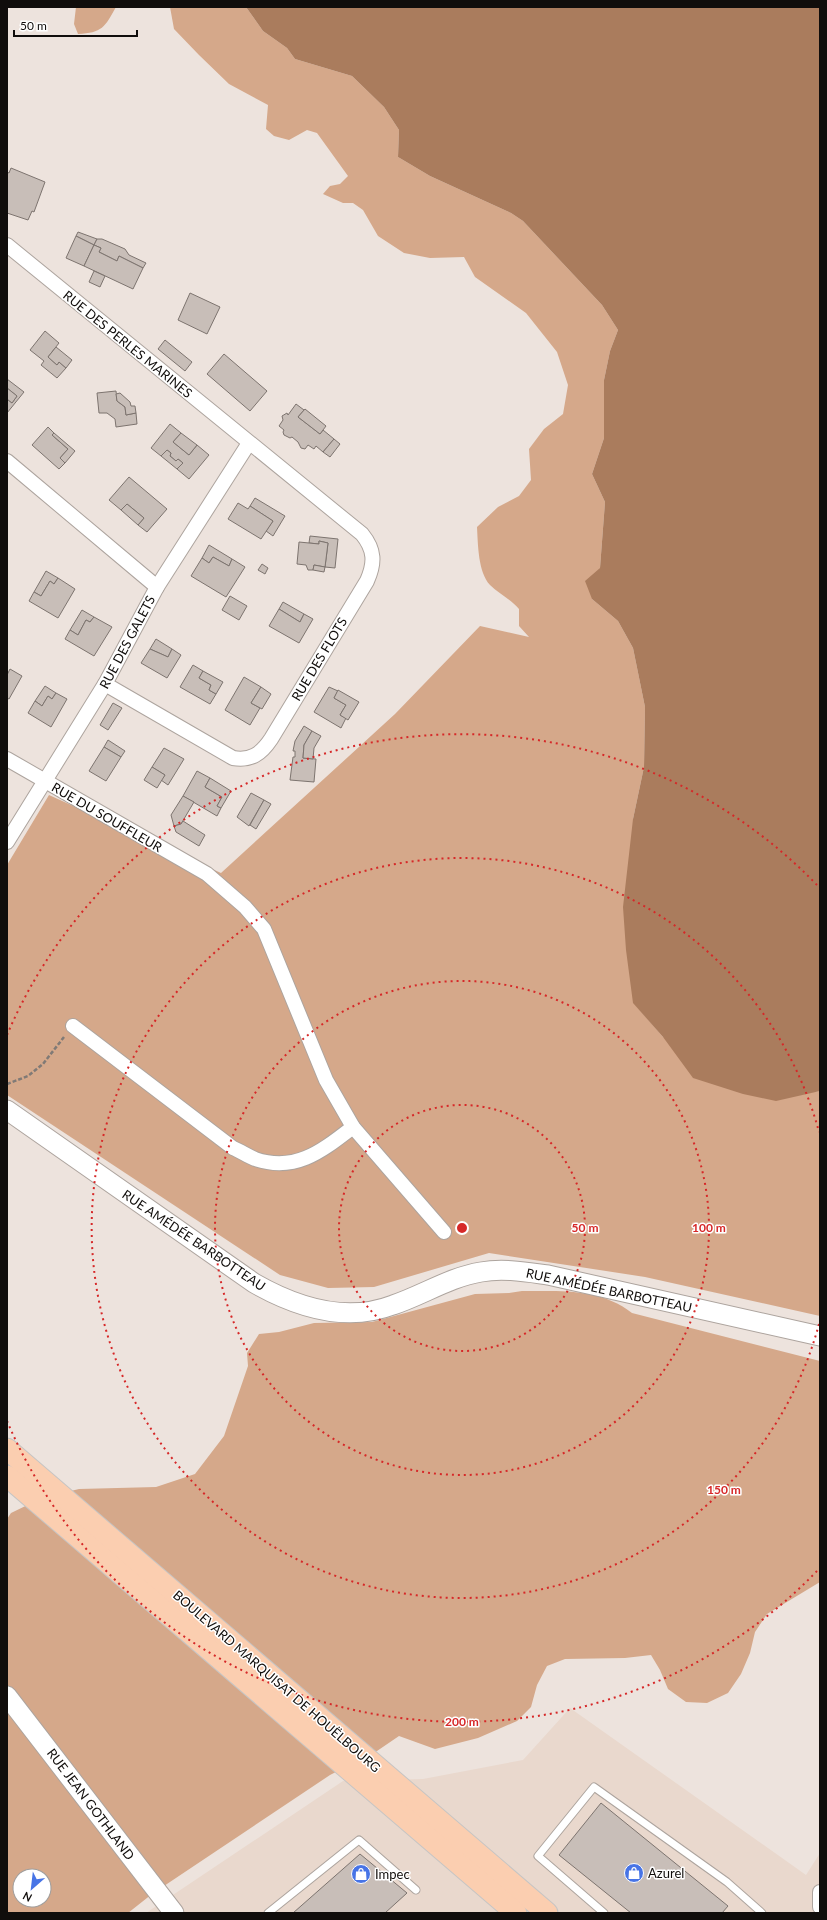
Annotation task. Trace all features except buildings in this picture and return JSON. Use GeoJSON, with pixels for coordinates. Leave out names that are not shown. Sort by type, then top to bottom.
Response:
{"type":"FeatureCollection","features":[{"type":"Feature","properties":{"kind":"main road","name":"BOULEVARD MARQUISAT DE HOUËLBOURG"},"geometry":{"type":"LineString","coordinates":[[7,1449],[547,1913]]}},
{"type":"Feature","properties":{"kind":"main road","name":"BOULEVARD MARQUISAT DE HOUËLBOURG"},"geometry":{"type":"LineString","coordinates":[[7,1476],[516,1913]]}},
{"type":"Feature","properties":{"kind":"street","name":"RUE DES PERLES MARINES"},"geometry":{"type":"LineString","coordinates":[[7,245],[249,443]]}},
{"type":"Feature","properties":{"kind":"street","name":"RUE DES GALETS"},"geometry":{"type":"LineString","coordinates":[[7,842],[46,782],[105,684],[156,587],[249,443]]}},
{"type":"Feature","properties":{"kind":"street","name":"RUE DES FLOTS"},"geometry":{"type":"LineString","coordinates":[[105,684],[223,753],[233,758],[249,758],[264,750],[367,581],[374,558],[370,543],[362,534],[249,443]]}},
{"type":"Feature","properties":{"kind":"street"},"geometry":{"type":"LineString","coordinates":[[7,461],[156,587]]}},
{"type":"Feature","properties":{"kind":"street","name":"RUE DU SOUFFLEUR"},"geometry":{"type":"LineString","coordinates":[[7,759],[207,874],[245,907],[264,928],[326,1080],[353,1127],[444,1232]]}},
{"type":"Feature","properties":{"kind":"street"},"geometry":{"type":"LineString","coordinates":[[73,1026],[233,1148],[256,1159],[277,1163],[304,1160],[324,1150],[353,1127]]}},
{"type":"Feature","properties":{"kind":"street","name":"RUE AMÉDÉE BARBOTTEAU"},"geometry":{"type":"LineString","coordinates":[[7,1110],[254,1283],[299,1305],[343,1313],[375,1311],[468,1275],[482,1272],[515,1271],[548,1275],[820,1336]]}},
{"type":"Feature","properties":{"kind":"street","name":"RUE JEAN GOTHLAND"},"geometry":{"type":"LineString","coordinates":[[7,1696],[174,1913]]}},
{"type":"Feature","properties":{"kind":"street"},"geometry":{"type":"LineString","coordinates":[[820,1892],[820,1907]]}},
{"type":"Feature","properties":{"kind":"lane"},"geometry":{"type":"LineString","coordinates":[[604,1913],[538,1856],[594,1787],[727,1882],[762,1913]]}},
{"type":"Feature","properties":{"kind":"lane"},"geometry":{"type":"LineString","coordinates":[[268,1913],[359,1840],[416,1890]]}},
{"type":"Feature","properties":{"kind":"lane"},"geometry":{"type":"LineString","coordinates":[[813,1913],[820,1912]]}},
{"type":"Feature","properties":{"kind":"path"},"geometry":{"type":"LineString","coordinates":[[7,1084],[28,1076],[43,1064],[73,1026]]}},
{"type":"Feature","properties":{"kind":"shaded area"},"geometry":{"type":"Polygon","coordinates":[[[76,7],[116,7],[109,20],[102,28],[93,32],[78,34],[74,24],[76,7]]]}},
{"type":"Feature","properties":{"kind":"shaded area"},"geometry":{"type":"Polygon","coordinates":[[[170,7],[246,7],[263,31],[287,48],[295,59],[352,76],[384,107],[399,130],[398,157],[430,176],[511,213],[523,221],[602,305],[618,330],[610,351],[604,380],[604,438],[592,474],[605,502],[600,568],[592,599],[618,621],[633,648],[645,707],[644,767],[633,819],[633,1002],[663,1037],[805,1093],[820,1091],[820,1316],[645,1277],[489,1253],[374,1287],[328,1288],[280,1275],[7,1095],[7,865],[49,795],[221,873],[395,714],[480,626],[529,637],[519,626],[519,609],[486,580],[479,558],[477,527],[498,507],[519,496],[531,480],[529,449],[544,429],[563,414],[568,385],[557,352],[526,313],[475,277],[464,257],[430,258],[404,253],[378,236],[363,210],[353,203],[343,203],[323,194],[330,186],[340,184],[348,176],[317,133],[307,130],[289,140],[274,136],[266,129],[268,105],[229,84],[199,55],[174,29],[170,7]]]}},
{"type":"Feature","properties":{"kind":"shaded area"},"geometry":{"type":"Polygon","coordinates":[[[246,7],[820,7],[820,1091],[776,1101],[743,1094],[693,1078],[663,1037],[633,1003],[626,950],[623,907],[633,819],[644,767],[645,707],[633,648],[618,621],[592,599],[585,581],[600,568],[605,502],[592,474],[604,438],[604,380],[610,351],[618,330],[602,305],[523,221],[511,213],[430,176],[398,157],[399,130],[384,107],[352,76],[295,59],[287,48],[263,31],[246,7]]]}},
{"type":"Feature","properties":{"kind":"shaded area"},"geometry":{"type":"Polygon","coordinates":[[[522,1291],[565,1291],[594,1295],[620,1305],[632,1313],[820,1361],[820,1582],[767,1614],[755,1632],[750,1653],[741,1674],[728,1693],[707,1703],[686,1702],[668,1689],[660,1670],[651,1655],[625,1658],[565,1659],[547,1666],[537,1685],[531,1707],[517,1721],[478,1738],[435,1749],[399,1736],[377,1751],[330,1775],[152,1894],[128,1913],[7,1913],[7,1519],[11,1513],[42,1498],[79,1489],[156,1487],[195,1474],[224,1436],[248,1366],[247,1353],[259,1334],[279,1332],[314,1323],[372,1322],[475,1294],[522,1291]]]}},
{"type":"Feature","properties":{"kind":"shaded area"},"geometry":{"type":"Polygon","coordinates":[[[570,1708],[806,1875],[820,1853],[820,1913],[146,1913],[343,1781],[423,1779],[523,1760],[570,1708]]]}},
{"type":"Feature","properties":{"kind":"place","name":"Azurel"},"geometry":{"type":"Point","coordinates":[634,1873]}},
{"type":"Feature","properties":{"kind":"place","name":"Impec"},"geometry":{"type":"Point","coordinates":[361,1874]}}]}
